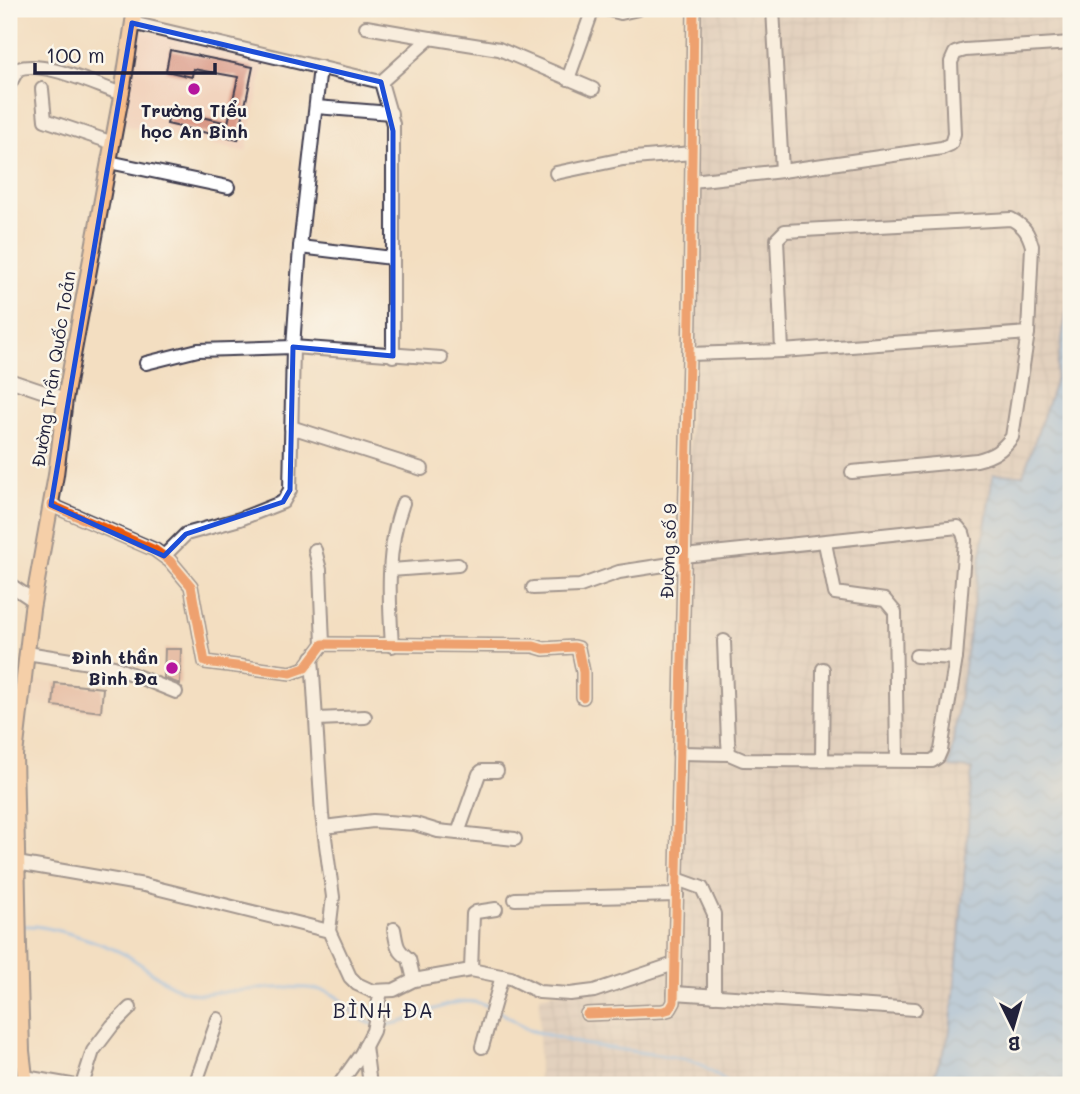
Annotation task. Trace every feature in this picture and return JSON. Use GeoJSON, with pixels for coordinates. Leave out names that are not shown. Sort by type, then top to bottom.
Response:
{"type":"FeatureCollection","features":[{"type":"Feature","properties":{"kind":"main road","name":"Đường Trần Quốc Toản"},"geometry":{"type":"LineString","coordinates":[[26,1081],[15,1020],[19,946],[12,754],[65,399],[134,16]]}},
{"type":"Feature","properties":{"kind":"street"},"geometry":{"type":"LineString","coordinates":[[568,79],[593,9]]}},
{"type":"Feature","properties":{"kind":"street"},"geometry":{"type":"LineString","coordinates":[[606,9],[621,13],[638,9]]}},
{"type":"Feature","properties":{"kind":"street","name":"Đường số 9"},"geometry":{"type":"LineString","coordinates":[[674,993],[694,9]]}},
{"type":"Feature","properties":{"kind":"street"},"geometry":{"type":"LineString","coordinates":[[773,9],[782,171]]}},
{"type":"Feature","properties":{"kind":"street"},"geometry":{"type":"LineString","coordinates":[[134,16],[381,82]]}},
{"type":"Feature","properties":{"kind":"street"},"geometry":{"type":"LineString","coordinates":[[366,27],[499,49],[593,89]]}},
{"type":"Feature","properties":{"kind":"street"},"geometry":{"type":"LineString","coordinates":[[381,82],[430,38]]}},
{"type":"Feature","properties":{"kind":"street"},"geometry":{"type":"LineString","coordinates":[[692,181],[942,148],[951,144],[954,134],[951,62],[955,53],[965,50],[1071,43]]}},
{"type":"Feature","properties":{"kind":"street"},"geometry":{"type":"LineString","coordinates":[[9,85],[18,69],[34,67],[122,94]]}},
{"type":"Feature","properties":{"kind":"street"},"geometry":{"type":"LineString","coordinates":[[164,556],[186,534],[240,519],[283,502],[290,490],[293,347],[300,247],[320,67]]}},
{"type":"Feature","properties":{"kind":"street"},"geometry":{"type":"LineString","coordinates":[[381,82],[393,124],[393,356]]}},
{"type":"Feature","properties":{"kind":"street"},"geometry":{"type":"LineString","coordinates":[[42,89],[45,120],[113,143]]}},
{"type":"Feature","properties":{"kind":"street"},"geometry":{"type":"LineString","coordinates":[[316,107],[391,113]]}},
{"type":"Feature","properties":{"kind":"street"},"geometry":{"type":"LineString","coordinates":[[556,173],[623,159],[692,153]]}},
{"type":"Feature","properties":{"kind":"street"},"geometry":{"type":"LineString","coordinates":[[109,162],[228,187]]}},
{"type":"Feature","properties":{"kind":"street"},"geometry":{"type":"LineString","coordinates":[[782,351],[777,239],[785,231],[1011,219],[1021,224],[1028,232],[1032,246],[1028,333],[1012,437],[991,457],[852,472]]}},
{"type":"Feature","properties":{"kind":"street"},"geometry":{"type":"LineString","coordinates":[[300,247],[392,258]]}},
{"type":"Feature","properties":{"kind":"street"},"geometry":{"type":"LineString","coordinates":[[689,354],[782,351],[1028,333]]}},
{"type":"Feature","properties":{"kind":"street"},"geometry":{"type":"LineString","coordinates":[[146,363],[198,350],[293,347],[441,358]]}},
{"type":"Feature","properties":{"kind":"street"},"geometry":{"type":"LineString","coordinates":[[9,380],[65,399]]}},
{"type":"Feature","properties":{"kind":"street"},"geometry":{"type":"LineString","coordinates":[[291,427],[422,469]]}},
{"type":"Feature","properties":{"kind":"street"},"geometry":{"type":"LineString","coordinates":[[392,646],[391,570],[395,527],[403,503]]}},
{"type":"Feature","properties":{"kind":"street"},"geometry":{"type":"LineString","coordinates":[[51,505],[94,522],[164,556],[191,586],[205,662],[291,673],[305,668],[323,644],[320,570],[315,550]]}},
{"type":"Feature","properties":{"kind":"street"},"geometry":{"type":"LineString","coordinates":[[533,588],[580,586],[619,572],[684,559],[958,527],[963,533],[965,540],[956,658],[938,757],[932,761],[743,760],[729,754],[679,753]]}},
{"type":"Feature","properties":{"kind":"street"},"geometry":{"type":"LineString","coordinates":[[825,543],[835,593],[885,600],[895,612],[897,760]]}},
{"type":"Feature","properties":{"kind":"street"},"geometry":{"type":"LineString","coordinates":[[391,570],[458,565]]}},
{"type":"Feature","properties":{"kind":"street"},"geometry":{"type":"LineString","coordinates":[[9,584],[33,600]]}},
{"type":"Feature","properties":{"kind":"street"},"geometry":{"type":"LineString","coordinates":[[724,641],[729,754]]}},
{"type":"Feature","properties":{"kind":"street"},"geometry":{"type":"LineString","coordinates":[[323,644],[534,646],[544,649],[574,647],[578,648],[583,672],[583,697]]}},
{"type":"Feature","properties":{"kind":"street"},"geometry":{"type":"LineString","coordinates":[[27,653],[114,667],[176,692]]}},
{"type":"Feature","properties":{"kind":"street"},"geometry":{"type":"LineString","coordinates":[[916,656],[956,658]]}},
{"type":"Feature","properties":{"kind":"street"},"geometry":{"type":"LineString","coordinates":[[312,657],[324,827],[333,897],[329,931],[350,977],[357,984],[366,990],[394,990],[414,980],[471,970],[502,976],[539,992],[570,994],[594,991],[674,964]]}},
{"type":"Feature","properties":{"kind":"street"},"geometry":{"type":"LineString","coordinates":[[822,760],[823,669]]}},
{"type":"Feature","properties":{"kind":"street"},"geometry":{"type":"LineString","coordinates":[[317,719],[365,717]]}},
{"type":"Feature","properties":{"kind":"street"},"geometry":{"type":"LineString","coordinates":[[458,833],[479,774],[482,771],[497,771]]}},
{"type":"Feature","properties":{"kind":"street"},"geometry":{"type":"LineString","coordinates":[[324,827],[373,821],[415,824],[438,831],[515,839]]}},
{"type":"Feature","properties":{"kind":"street"},"geometry":{"type":"LineString","coordinates":[[17,863],[144,885],[329,931]]}},
{"type":"Feature","properties":{"kind":"street"},"geometry":{"type":"LineString","coordinates":[[677,879],[702,888],[714,914],[714,996]]}},
{"type":"Feature","properties":{"kind":"street"},"geometry":{"type":"LineString","coordinates":[[515,899],[677,895]]}},
{"type":"Feature","properties":{"kind":"street"},"geometry":{"type":"LineString","coordinates":[[471,970],[473,914],[496,909]]}},
{"type":"Feature","properties":{"kind":"street"},"geometry":{"type":"LineString","coordinates":[[394,929],[398,949],[409,960],[414,980]]}},
{"type":"Feature","properties":{"kind":"street"},"geometry":{"type":"LineString","coordinates":[[482,1046],[502,976]]}},
{"type":"Feature","properties":{"kind":"street"},"geometry":{"type":"LineString","coordinates":[[339,1085],[373,1031],[381,991]]}},
{"type":"Feature","properties":{"kind":"street"},"geometry":{"type":"LineString","coordinates":[[587,1014],[663,1011],[670,1009],[674,1002],[674,993],[915,1009]]}},
{"type":"Feature","properties":{"kind":"street"},"geometry":{"type":"LineString","coordinates":[[82,1085],[93,1051],[112,1026],[131,1008]]}},
{"type":"Feature","properties":{"kind":"street"},"geometry":{"type":"LineString","coordinates":[[195,1085],[218,1019]]}},
{"type":"Feature","properties":{"kind":"street"},"geometry":{"type":"LineString","coordinates":[[365,1046],[370,1085]]}},
{"type":"Feature","properties":{"kind":"street"},"geometry":{"type":"LineString","coordinates":[[26,1081],[71,1085]]}},
{"type":"Feature","properties":{"kind":"highlighted area"},"geometry":{"type":"Polygon","coordinates":[[[132,23],[381,82],[393,131],[393,356],[293,347],[290,490],[283,502],[186,534],[164,556],[51,505],[132,23]]]}},
{"type":"Feature","properties":{"kind":"shaded area"},"geometry":{"type":"Polygon","coordinates":[[[698,9],[1071,9],[1071,286],[1054,385],[1023,475],[993,475],[949,767],[972,768],[963,902],[949,1033],[941,1060],[934,1071],[932,1085],[539,1085],[540,996],[678,967],[698,9]]]}},
{"type":"Feature","properties":{"kind":"shaded area","name":"Trường Tiểu học An Bình"},"geometry":{"type":"Polygon","coordinates":[[[138,29],[265,58],[246,152],[123,125],[138,29]]]}},
{"type":"Feature","properties":{"kind":"shaded area"},"geometry":{"type":"Polygon","coordinates":[[[31,680],[103,688],[101,712],[28,704],[31,680]]]}},
{"type":"Feature","properties":{"kind":"water"},"geometry":{"type":"Polygon","coordinates":[[[1071,286],[1071,1085],[932,1085],[950,1030],[972,769],[949,767],[993,474],[1023,475],[1054,385],[1071,286]]]}},
{"type":"Feature","properties":{"kind":"building"},"geometry":{"type":"Polygon","coordinates":[[[170,50],[253,67],[238,140],[167,124],[170,110],[228,123],[238,77],[193,69],[192,77],[166,71],[170,50]]]}},
{"type":"Feature","properties":{"kind":"building","name":"Đình thần Bình Đa"},"geometry":{"type":"Polygon","coordinates":[[[165,649],[181,649],[180,684],[164,678],[165,649]]]}},
{"type":"Feature","properties":{"kind":"building"},"geometry":{"type":"Polygon","coordinates":[[[55,683],[103,688],[101,712],[53,706],[55,683]]]}},
{"type":"Feature","properties":{"kind":"waterway"},"geometry":{"type":"LineString","coordinates":[[21,926],[60,931],[106,946],[128,956],[174,987],[195,994],[275,988],[319,990],[337,997],[366,1022],[383,1025],[410,1019],[449,1004],[476,1002],[490,1007]]}},
{"type":"Feature","properties":{"kind":"waterway"},"geometry":{"type":"LineString","coordinates":[[497,1010],[529,1030],[582,1044],[686,1059],[700,1064],[732,1085]]}},
{"type":"Feature","properties":{"kind":"cycle path"},"geometry":{"type":"LineString","coordinates":[[587,1014],[663,1011],[670,1009],[674,1002],[690,314],[694,9]]}},
{"type":"Feature","properties":{"kind":"cycle path"},"geometry":{"type":"LineString","coordinates":[[51,505],[155,550],[170,561],[191,586],[205,662],[291,673],[305,668],[323,644],[534,646],[544,649],[574,647],[578,648],[583,672],[583,697]]}},
{"type":"Feature","properties":{"kind":"place","name":"Trường Tiểu học An Bình"},"geometry":{"type":"Point","coordinates":[194,89]}},
{"type":"Feature","properties":{"kind":"place","name":"Đình thần Bình Đa"},"geometry":{"type":"Point","coordinates":[172,668]}},
{"type":"Feature","properties":{"kind":"district","name":"BÌNH ĐA"},"geometry":{"type":"Point","coordinates":[384,1011]}}]}
